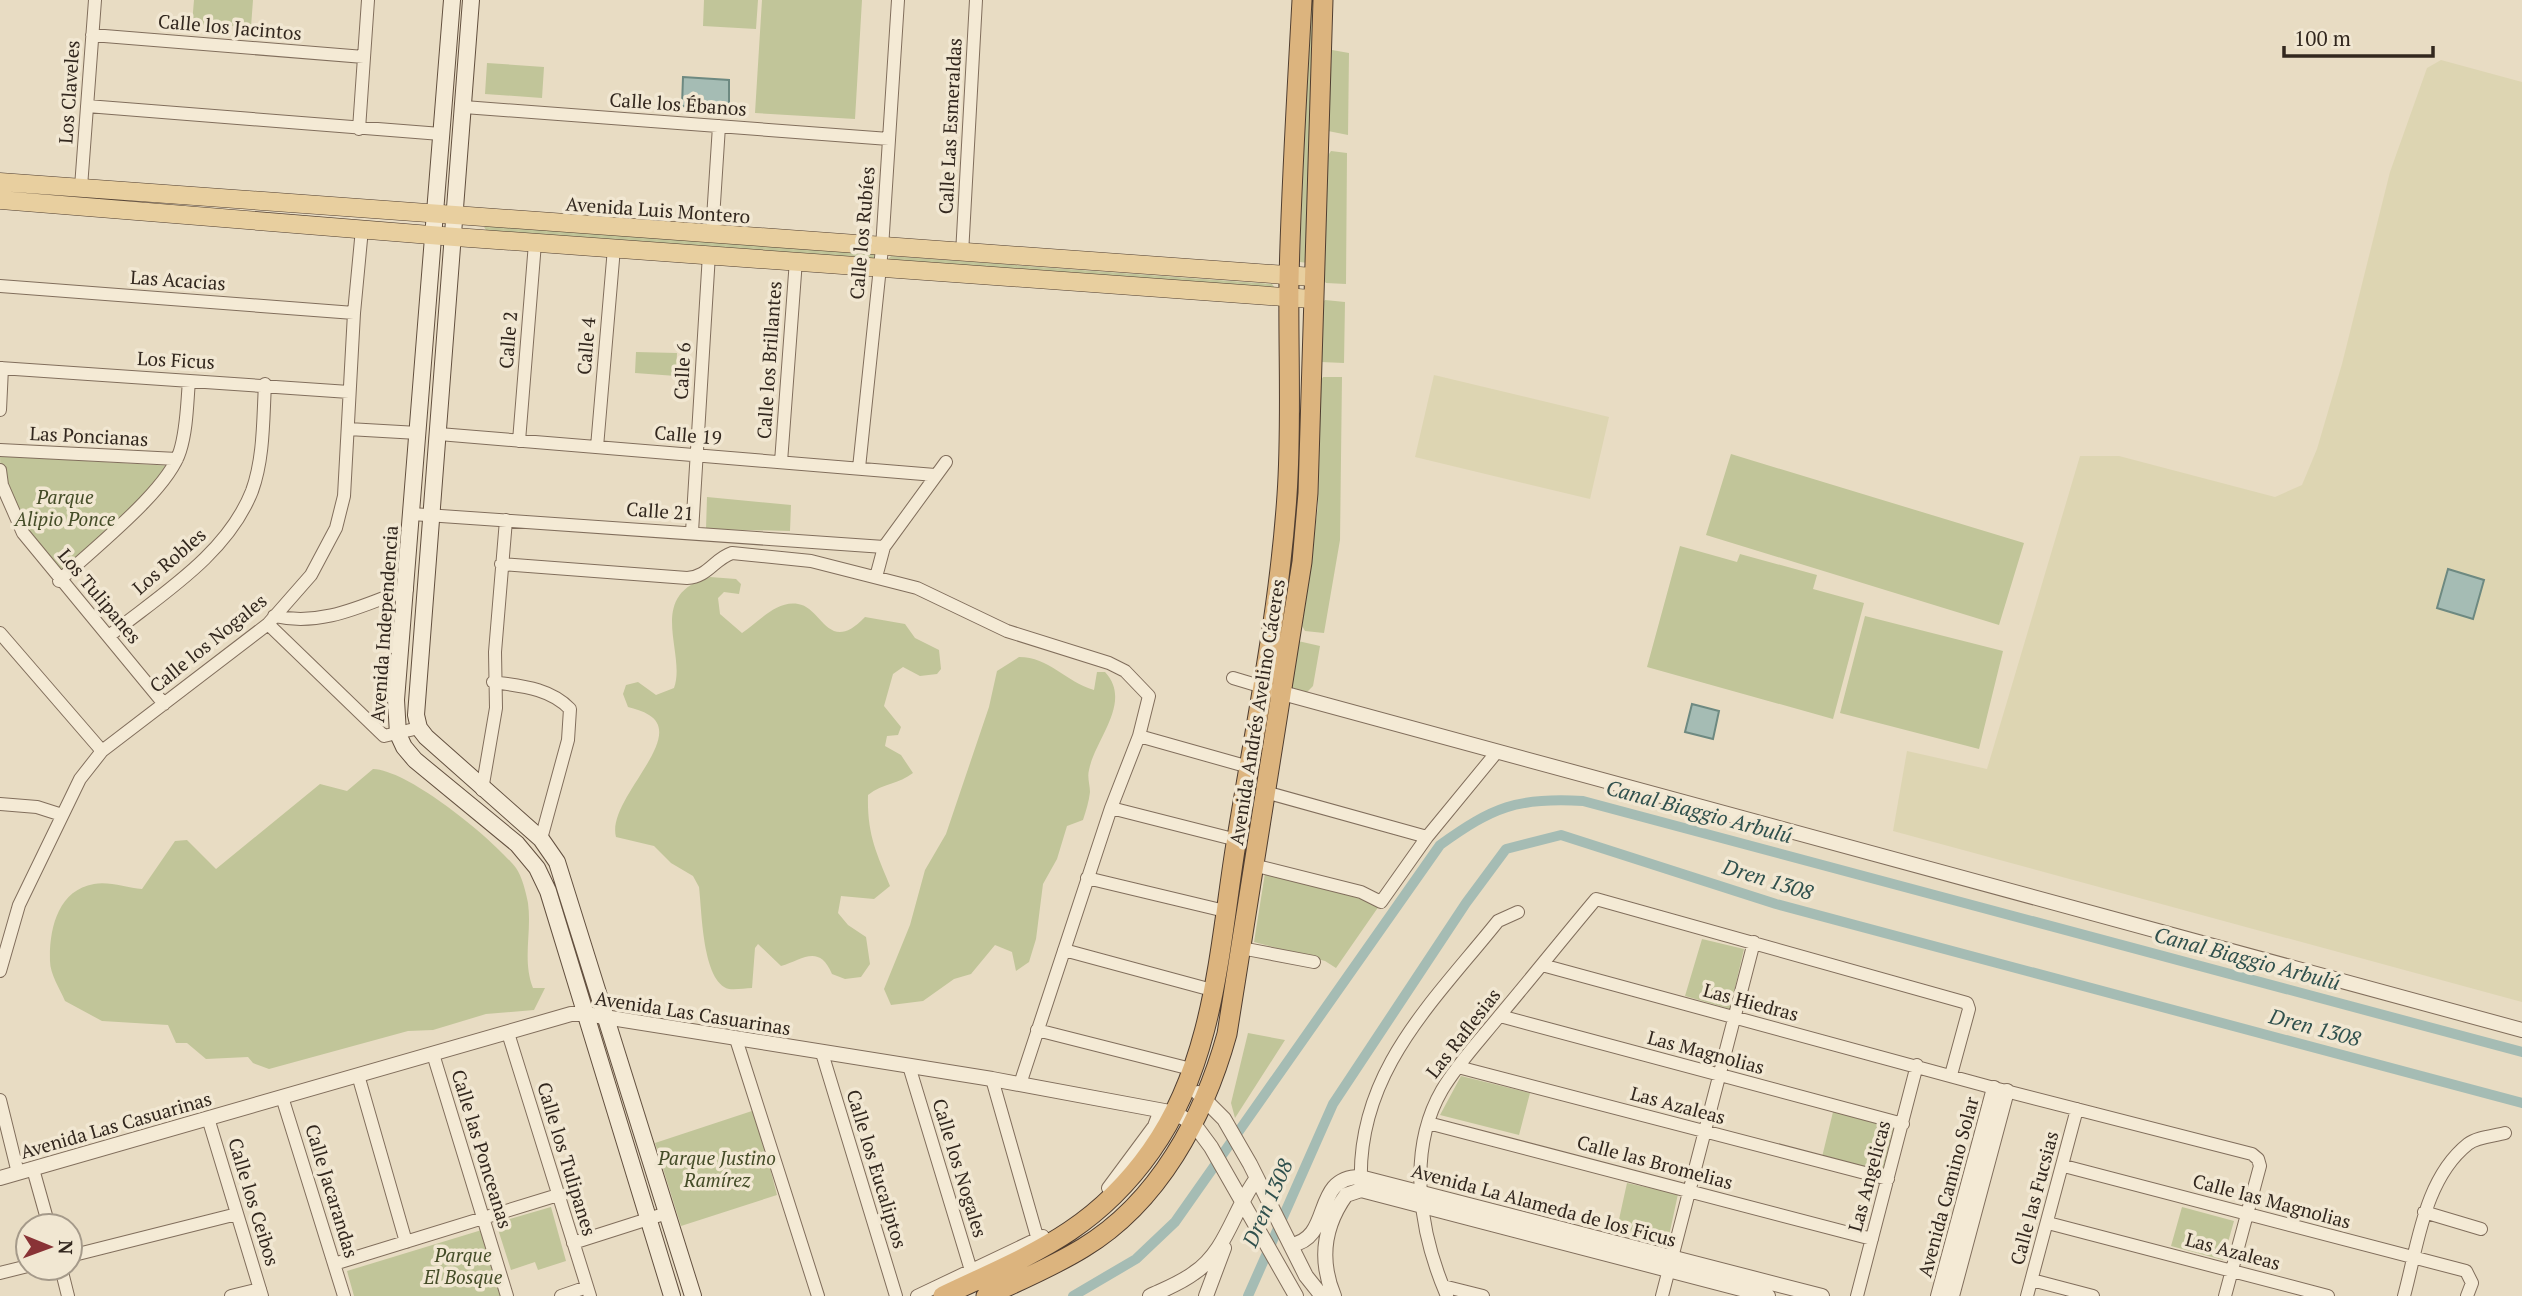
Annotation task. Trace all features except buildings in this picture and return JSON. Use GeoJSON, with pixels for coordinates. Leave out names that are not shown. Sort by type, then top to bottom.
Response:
{"type":"FeatureCollection","features":[{"type":"Feature","properties":{"kind":"highway","name":"Avenida Andrés Avelino Cáceres"},"geometry":{"type":"LineString","coordinates":[[943,1296],[977,1283],[1063,1241],[1118,1222],[1143,1197],[1194,1124],[1227,1034],[1265,792],[1273,690],[1287,492],[1289,276],[1302,0]]}},
{"type":"Feature","properties":{"kind":"highway","name":"Avenida Andrés Avelino Cáceres"},"geometry":{"type":"LineString","coordinates":[[977,1283],[1039,1245],[1063,1241],[1101,1209],[1126,1183],[1191,1078],[1212,990],[1249,767],[1273,690],[1302,562],[1308,493],[1323,0]]}},
{"type":"Feature","properties":{"kind":"main road","name":"Avenida Independencia"},"geometry":{"type":"LineString","coordinates":[[452,0],[407,589],[396,700],[398,734],[415,760],[517,844],[537,868],[548,891],[672,1296]]}},
{"type":"Feature","properties":{"kind":"main road","name":"Avenida Independencia"},"geometry":{"type":"LineString","coordinates":[[419,728],[416,698],[455,237],[471,0]]}},
{"type":"Feature","properties":{"kind":"main road","name":"Avenida Luis Montero"},"geometry":{"type":"LineString","coordinates":[[0,182],[962,254],[1313,277]]}},
{"type":"Feature","properties":{"kind":"main road","name":"Avenida Luis Montero"},"geometry":{"type":"LineString","coordinates":[[0,200],[455,237],[1312,299]]}},
{"type":"Feature","properties":{"kind":"main road"},"geometry":{"type":"LineString","coordinates":[[419,728],[482,790],[541,839],[557,862],[693,1296]]}},
{"type":"Feature","properties":{"kind":"street","name":"Los Claveles"},"geometry":{"type":"LineString","coordinates":[[81,187],[95,0]]}},
{"type":"Feature","properties":{"kind":"street"},"geometry":{"type":"LineString","coordinates":[[359,129],[368,0]]}},
{"type":"Feature","properties":{"kind":"street","name":"Calle los Rubíes"},"geometry":{"type":"LineString","coordinates":[[859,468],[882,248],[898,0]]}},
{"type":"Feature","properties":{"kind":"street","name":"Calle Las Esmeraldas"},"geometry":{"type":"LineString","coordinates":[[962,254],[976,0]]}},
{"type":"Feature","properties":{"kind":"street","name":"Calle los Jacintos"},"geometry":{"type":"LineString","coordinates":[[92,35],[364,57]]}},
{"type":"Feature","properties":{"kind":"street"},"geometry":{"type":"LineString","coordinates":[[87,106],[441,134]]}},
{"type":"Feature","properties":{"kind":"street","name":"Calle los Ébanos"},"geometry":{"type":"LineString","coordinates":[[464,107],[889,139]]}},
{"type":"Feature","properties":{"kind":"street"},"geometry":{"type":"LineString","coordinates":[[712,234],[719,126]]}},
{"type":"Feature","properties":{"kind":"street","name":"Calle los Nogales"},"geometry":{"type":"LineString","coordinates":[[1,964],[19,905],[80,779],[102,751],[271,620],[310,575],[336,528],[345,496],[349,391],[362,229]]}},
{"type":"Feature","properties":{"kind":"street","name":"Calle 2"},"geometry":{"type":"LineString","coordinates":[[519,441],[535,243]]}},
{"type":"Feature","properties":{"kind":"street","name":"Calle 4"},"geometry":{"type":"LineString","coordinates":[[597,447],[614,248]]}},
{"type":"Feature","properties":{"kind":"street","name":"Calle 6"},"geometry":{"type":"LineString","coordinates":[[692,532],[709,254]]}},
{"type":"Feature","properties":{"kind":"street","name":"Calle los Brillantes"},"geometry":{"type":"LineString","coordinates":[[781,462],[796,260]]}},
{"type":"Feature","properties":{"kind":"street","name":"Las Acacias"},"geometry":{"type":"LineString","coordinates":[[0,286],[354,313]]}},
{"type":"Feature","properties":{"kind":"street"},"geometry":{"type":"LineString","coordinates":[[0,411],[1,368]]}},
{"type":"Feature","properties":{"kind":"street","name":"Los Ficus"},"geometry":{"type":"LineString","coordinates":[[1,368],[349,391]]}},
{"type":"Feature","properties":{"kind":"street"},"geometry":{"type":"LineString","coordinates":[[60,581],[148,497],[177,458],[181,449],[189,381]]}},
{"type":"Feature","properties":{"kind":"street","name":"Los Robles"},"geometry":{"type":"LineString","coordinates":[[109,636],[186,575],[227,537],[252,491],[262,440],[265,384]]}},
{"type":"Feature","properties":{"kind":"street"},"geometry":{"type":"LineString","coordinates":[[348,429],[418,433]]}},
{"type":"Feature","properties":{"kind":"street","name":"Calle 19"},"geometry":{"type":"LineString","coordinates":[[439,434],[935,475]]}},
{"type":"Feature","properties":{"kind":"street","name":"Las Poncianas"},"geometry":{"type":"LineString","coordinates":[[0,450],[177,458]]}},
{"type":"Feature","properties":{"kind":"street"},"geometry":{"type":"LineString","coordinates":[[876,577],[884,547],[946,462]]}},
{"type":"Feature","properties":{"kind":"street","name":"Los Tulipanes"},"geometry":{"type":"LineString","coordinates":[[0,470],[2,485],[23,533],[164,704]]}},
{"type":"Feature","properties":{"kind":"street","name":"Calle 21"},"geometry":{"type":"LineString","coordinates":[[412,514],[884,547]]}},
{"type":"Feature","properties":{"kind":"street"},"geometry":{"type":"LineString","coordinates":[[482,790],[495,708],[494,682],[506,520]]}},
{"type":"Feature","properties":{"kind":"street"},"geometry":{"type":"LineString","coordinates":[[502,564],[687,578],[702,576],[722,557],[738,553],[811,561],[917,588],[1007,631],[1110,663],[1125,671],[1149,696],[1139,736],[1087,878],[1020,1084]]}},
{"type":"Feature","properties":{"kind":"street"},"geometry":{"type":"LineString","coordinates":[[271,620],[334,617],[407,589]]}},
{"type":"Feature","properties":{"kind":"street"},"geometry":{"type":"LineString","coordinates":[[271,620],[384,737],[419,728]]}},
{"type":"Feature","properties":{"kind":"street"},"geometry":{"type":"LineString","coordinates":[[0,633],[102,751]]}},
{"type":"Feature","properties":{"kind":"street"},"geometry":{"type":"LineString","coordinates":[[1233,678],[1496,753],[2522,1030]]}},
{"type":"Feature","properties":{"kind":"street"},"geometry":{"type":"LineString","coordinates":[[494,682],[536,688],[562,701],[570,709],[568,740],[541,839]]}},
{"type":"Feature","properties":{"kind":"street"},"geometry":{"type":"LineString","coordinates":[[1139,736],[1249,767]]}},
{"type":"Feature","properties":{"kind":"street"},"geometry":{"type":"LineString","coordinates":[[1253,865],[1361,892],[1381,901],[1427,837],[1496,753]]}},
{"type":"Feature","properties":{"kind":"street"},"geometry":{"type":"LineString","coordinates":[[1265,792],[1427,837]]}},
{"type":"Feature","properties":{"kind":"street"},"geometry":{"type":"LineString","coordinates":[[0,804],[37,807],[62,816]]}},
{"type":"Feature","properties":{"kind":"street"},"geometry":{"type":"LineString","coordinates":[[1111,808],[1237,840]]}},
{"type":"Feature","properties":{"kind":"street"},"geometry":{"type":"LineString","coordinates":[[1087,878],[1225,911]]}},
{"type":"Feature","properties":{"kind":"street","name":"Las Raflesias"},"geometry":{"type":"LineString","coordinates":[[1445,1291],[1432,1254],[1421,1199],[1422,1159],[1428,1123],[1442,1090],[1458,1067],[1596,899],[1754,942]]}},
{"type":"Feature","properties":{"kind":"street"},"geometry":{"type":"LineString","coordinates":[[1329,1292],[1324,1256],[1327,1230],[1346,1195],[1361,1183],[1365,1126],[1377,1085],[1390,1058],[1498,921],[1518,912]]}},
{"type":"Feature","properties":{"kind":"street"},"geometry":{"type":"LineString","coordinates":[[1662,1296],[1754,942],[1967,1003],[1969,1009],[1951,1075]]}},
{"type":"Feature","properties":{"kind":"street"},"geometry":{"type":"LineString","coordinates":[[1241,948],[1314,962]]}},
{"type":"Feature","properties":{"kind":"street"},"geometry":{"type":"LineString","coordinates":[[1064,950],[1212,990]]}},
{"type":"Feature","properties":{"kind":"street","name":"Las Hiedras"},"geometry":{"type":"LineString","coordinates":[[1542,965],[2252,1154],[2258,1159],[2260,1166],[2248,1215]]}},
{"type":"Feature","properties":{"kind":"street","name":"Avenida Las Casuarinas"},"geometry":{"type":"LineString","coordinates":[[0,1178],[571,1014],[586,1014],[992,1079],[1168,1112],[1194,1124],[1211,1147],[1296,1296]]}},
{"type":"Feature","properties":{"kind":"street","name":"Las Magnolias"},"geometry":{"type":"LineString","coordinates":[[1500,1016],[1903,1124]]}},
{"type":"Feature","properties":{"kind":"street"},"geometry":{"type":"LineString","coordinates":[[1037,1030],[1191,1078],[1224,1119],[1250,1164],[1306,1276],[1329,1292],[1340,1296]]}},
{"type":"Feature","properties":{"kind":"street","name":"Calle los Tulipanes"},"geometry":{"type":"LineString","coordinates":[[508,1032],[588,1292]]}},
{"type":"Feature","properties":{"kind":"street"},"geometry":{"type":"LineString","coordinates":[[736,1039],[818,1296]]}},
{"type":"Feature","properties":{"kind":"street","name":"Calle los Eucaliptos"},"geometry":{"type":"LineString","coordinates":[[822,1053],[896,1296]]}},
{"type":"Feature","properties":{"kind":"street","name":"Calle las Ponceanas"},"geometry":{"type":"LineString","coordinates":[[433,1054],[507,1296]]}},
{"type":"Feature","properties":{"kind":"street","name":"Las Angelicas"},"geometry":{"type":"LineString","coordinates":[[1857,1296],[1917,1065]]}},
{"type":"Feature","properties":{"kind":"street","name":"Calle los Nogales"},"geometry":{"type":"LineString","coordinates":[[909,1066],[977,1283]]}},
{"type":"Feature","properties":{"kind":"street","name":"Las Azaleas"},"geometry":{"type":"LineString","coordinates":[[1458,1067],[1888,1179]]}},
{"type":"Feature","properties":{"kind":"street"},"geometry":{"type":"LineString","coordinates":[[358,1075],[406,1242]]}},
{"type":"Feature","properties":{"kind":"street"},"geometry":{"type":"LineString","coordinates":[[992,1079],[1039,1245]]}},
{"type":"Feature","properties":{"kind":"street","name":"Avenida Camino Solar"},"geometry":{"type":"LineString","coordinates":[[1938,1296],[2001,1089]]}},
{"type":"Feature","properties":{"kind":"street","name":"Avenida Camino Solar"},"geometry":{"type":"LineString","coordinates":[[1952,1296],[2001,1089]]}},
{"type":"Feature","properties":{"kind":"street","name":"Calle Jacarandas"},"geometry":{"type":"LineString","coordinates":[[282,1097],[344,1296]]}},
{"type":"Feature","properties":{"kind":"street"},"geometry":{"type":"LineString","coordinates":[[0,1100],[18,1173]]}},
{"type":"Feature","properties":{"kind":"street","name":"Calle las Fucsias"},"geometry":{"type":"LineString","coordinates":[[2027,1296],[2064,1166],[2077,1109]]}},
{"type":"Feature","properties":{"kind":"street","name":"Calle los Ceibos"},"geometry":{"type":"LineString","coordinates":[[208,1118],[261,1292]]}},
{"type":"Feature","properties":{"kind":"street","name":"Calle las Bromelias"},"geometry":{"type":"LineString","coordinates":[[1428,1123],[1872,1239]]}},
{"type":"Feature","properties":{"kind":"street"},"geometry":{"type":"LineString","coordinates":[[2404,1296],[2424,1212],[2444,1174],[2470,1142],[2505,1133]]}},
{"type":"Feature","properties":{"kind":"street","name":"Calle las Magnolias"},"geometry":{"type":"LineString","coordinates":[[2064,1166],[2470,1274],[2472,1283],[2468,1296]]}},
{"type":"Feature","properties":{"kind":"street"},"geometry":{"type":"LineString","coordinates":[[33,1169],[45,1212]]}},
{"type":"Feature","properties":{"kind":"street"},"geometry":{"type":"LineString","coordinates":[[1290,1243],[1302,1244],[1314,1234],[1329,1193],[1335,1185],[1349,1177],[1361,1183]]}},
{"type":"Feature","properties":{"kind":"street"},"geometry":{"type":"LineString","coordinates":[[1150,1296],[1195,1273],[1213,1256],[1234,1219],[1242,1198],[1257,1178]]}},
{"type":"Feature","properties":{"kind":"street","name":"Avenida La Alameda de los Ficus"},"geometry":{"type":"LineString","coordinates":[[1361,1183],[1670,1264],[1822,1296]]}},
{"type":"Feature","properties":{"kind":"street"},"geometry":{"type":"LineString","coordinates":[[334,1264],[558,1195]]}},
{"type":"Feature","properties":{"kind":"street"},"geometry":{"type":"LineString","coordinates":[[1179,1282],[1206,1294],[1224,1247],[1239,1223],[1254,1220],[1267,1199]]}},
{"type":"Feature","properties":{"kind":"street"},"geometry":{"type":"LineString","coordinates":[[2424,1212],[2481,1229]]}},
{"type":"Feature","properties":{"kind":"street"},"geometry":{"type":"LineString","coordinates":[[573,1243],[667,1213]]}},
{"type":"Feature","properties":{"kind":"street"},"geometry":{"type":"LineString","coordinates":[[84,1252],[237,1214]]}},
{"type":"Feature","properties":{"kind":"street"},"geometry":{"type":"LineString","coordinates":[[2225,1296],[2248,1215]]}},
{"type":"Feature","properties":{"kind":"street","name":"Las Azaleas"},"geometry":{"type":"LineString","coordinates":[[2048,1223],[2328,1296]]}},
{"type":"Feature","properties":{"kind":"street","name":"Avenida La Alameda de los Ficus"},"geometry":{"type":"LineString","coordinates":[[1670,1264],[1768,1296]]}},
{"type":"Feature","properties":{"kind":"street"},"geometry":{"type":"LineString","coordinates":[[1281,1268],[1285,1296]]}},
{"type":"Feature","properties":{"kind":"street"},"geometry":{"type":"LineString","coordinates":[[2032,1280],[2093,1296]]}},
{"type":"Feature","properties":{"kind":"street","name":"Avenida Andrés Avelino Cáceres"},"geometry":{"type":"LineString","coordinates":[[917,1296],[977,1283]]}},
{"type":"Feature","properties":{"kind":"street"},"geometry":{"type":"LineString","coordinates":[[1445,1291],[1483,1296]]}},
{"type":"Feature","properties":{"kind":"street"},"geometry":{"type":"LineString","coordinates":[[231,1296],[261,1292]]}},
{"type":"Feature","properties":{"kind":"street"},"geometry":{"type":"LineString","coordinates":[[561,1296],[588,1292]]}},
{"type":"Feature","properties":{"kind":"shaded area"},"geometry":{"type":"Polygon","coordinates":[[[2441,60],[2522,82],[2522,1002],[1893,831],[1907,751],[1987,769],[2080,456],[2119,456],[2275,497],[2302,485],[2317,449],[2342,364],[2390,172],[2427,68],[2441,60]]]}},
{"type":"Feature","properties":{"kind":"shaded area"},"geometry":{"type":"Polygon","coordinates":[[[1434,375],[1609,417],[1590,499],[1415,457],[1434,375]]]}},
{"type":"Feature","properties":{"kind":"green space"},"geometry":{"type":"Polygon","coordinates":[[[194,0],[253,0],[251,27],[192,24],[194,0]]]}},
{"type":"Feature","properties":{"kind":"green space"},"geometry":{"type":"Polygon","coordinates":[[[704,0],[758,0],[756,29],[703,26],[704,0]]]}},
{"type":"Feature","properties":{"kind":"green space"},"geometry":{"type":"Polygon","coordinates":[[[762,0],[862,0],[855,119],[755,113],[762,0]]]}},
{"type":"Feature","properties":{"kind":"green space"},"geometry":{"type":"Polygon","coordinates":[[[1308,0],[1317,0],[1308,263],[1300,262],[1308,0]]]}},
{"type":"Feature","properties":{"kind":"green space"},"geometry":{"type":"Polygon","coordinates":[[[1332,50],[1349,53],[1348,135],[1328,131],[1332,50]]]}},
{"type":"Feature","properties":{"kind":"green space"},"geometry":{"type":"Polygon","coordinates":[[[487,63],[544,67],[542,98],[485,94],[487,63]]]}},
{"type":"Feature","properties":{"kind":"green space"},"geometry":{"type":"Polygon","coordinates":[[[1331,151],[1347,153],[1346,284],[1326,283],[1322,279],[1327,157],[1331,151]]]}},
{"type":"Feature","properties":{"kind":"green space"},"geometry":{"type":"Polygon","coordinates":[[[491,223],[876,254],[875,261],[489,234],[484,227],[491,223]]]}},
{"type":"Feature","properties":{"kind":"green space"},"geometry":{"type":"Polygon","coordinates":[[[891,256],[1272,284],[1275,288],[891,264],[888,259],[891,256]]]}},
{"type":"Feature","properties":{"kind":"green space"},"geometry":{"type":"Polygon","coordinates":[[[1325,300],[1345,302],[1344,363],[1321,362],[1321,304],[1325,300]]]}},
{"type":"Feature","properties":{"kind":"green space"},"geometry":{"type":"Polygon","coordinates":[[[636,352],[677,353],[676,376],[635,373],[636,352]]]}},
{"type":"Feature","properties":{"kind":"green space"},"geometry":{"type":"Polygon","coordinates":[[[1323,377],[1342,377],[1340,540],[1324,633],[1305,631],[1302,626],[1318,506],[1320,382],[1323,377]]]}},
{"type":"Feature","properties":{"kind":"green space"},"geometry":{"type":"Polygon","coordinates":[[[1731,454],[2024,543],[1999,625],[1706,535],[1731,454]]]}},
{"type":"Feature","properties":{"kind":"green space","name":"Parque Alipio Ponce"},"geometry":{"type":"Polygon","coordinates":[[[0,456],[173,466],[59,581],[19,523],[5,490],[0,456]]]}},
{"type":"Feature","properties":{"kind":"green space"},"geometry":{"type":"Polygon","coordinates":[[[707,497],[791,505],[790,531],[706,529],[707,497]]]}},
{"type":"Feature","properties":{"kind":"green space"},"geometry":{"type":"Polygon","coordinates":[[[1680,546],[1737,562],[1740,554],[1817,575],[1813,589],[1864,603],[1833,719],[1647,667],[1680,546]]]}},
{"type":"Feature","properties":{"kind":"green space"},"geometry":{"type":"Polygon","coordinates":[[[710,577],[736,579],[741,584],[739,594],[724,592],[718,598],[720,614],[742,633],[782,605],[798,604],[806,607],[834,631],[842,632],[852,628],[865,617],[905,624],[915,638],[939,650],[941,669],[937,674],[920,676],[903,667],[893,674],[884,706],[901,727],[898,735],[887,736],[885,746],[901,755],[913,773],[868,795],[871,832],[890,886],[874,899],[841,896],[838,913],[848,925],[866,937],[870,964],[861,977],[845,979],[832,974],[827,965],[816,956],[781,966],[758,944],[755,948],[752,988],[729,989],[720,984],[708,960],[699,887],[693,876],[671,863],[654,846],[616,837],[616,822],[622,806],[653,754],[658,739],[658,725],[649,715],[628,707],[623,694],[626,685],[638,682],[656,695],[674,688],[677,674],[673,611],[678,597],[690,586],[710,577]]]}},
{"type":"Feature","properties":{"kind":"green space"},"geometry":{"type":"Polygon","coordinates":[[[1865,616],[2003,651],[1979,749],[1840,713],[1865,616]]]}},
{"type":"Feature","properties":{"kind":"green space"},"geometry":{"type":"Polygon","coordinates":[[[1298,641],[1320,646],[1313,686],[1306,693],[1290,688],[1298,641]]]}},
{"type":"Feature","properties":{"kind":"green space"},"geometry":{"type":"Polygon","coordinates":[[[1019,657],[1049,665],[1094,690],[1097,672],[1105,672],[1113,684],[1114,708],[1089,770],[1090,792],[1083,820],[1067,826],[1057,859],[1043,884],[1036,939],[1029,962],[1016,971],[1012,952],[995,945],[971,974],[954,979],[923,1001],[891,1005],[884,989],[910,925],[925,870],[946,834],[989,707],[997,671],[1019,657]]]}},
{"type":"Feature","properties":{"kind":"green space"},"geometry":{"type":"Polygon","coordinates":[[[373,769],[389,772],[428,793],[489,840],[516,868],[528,903],[530,978],[533,988],[545,988],[534,1010],[486,1014],[433,1030],[408,1031],[269,1069],[253,1063],[248,1057],[206,1059],[187,1043],[176,1043],[168,1025],[102,1021],[65,1001],[52,971],[50,949],[58,913],[72,894],[100,883],[142,889],[175,841],[187,840],[216,869],[320,784],[347,791],[373,769]]]}},
{"type":"Feature","properties":{"kind":"green space"},"geometry":{"type":"Polygon","coordinates":[[[1265,873],[1347,892],[1379,906],[1336,968],[1325,961],[1254,942],[1265,873]]]}},
{"type":"Feature","properties":{"kind":"green space"},"geometry":{"type":"Polygon","coordinates":[[[1702,939],[1744,949],[1730,1009],[1685,996],[1702,939]]]}},
{"type":"Feature","properties":{"kind":"green space"},"geometry":{"type":"Polygon","coordinates":[[[1248,1033],[1285,1040],[1235,1118],[1231,1103],[1248,1033]]]}},
{"type":"Feature","properties":{"kind":"green space"},"geometry":{"type":"Polygon","coordinates":[[[1461,1076],[1530,1093],[1519,1135],[1440,1115],[1461,1076]]]}},
{"type":"Feature","properties":{"kind":"green space","name":"Parque Justino Ramírez"},"geometry":{"type":"Polygon","coordinates":[[[755,1110],[777,1195],[681,1226],[655,1143],[755,1110]]]}},
{"type":"Feature","properties":{"kind":"green space"},"geometry":{"type":"Polygon","coordinates":[[[1833,1112],[1894,1127],[1882,1173],[1822,1157],[1833,1112]]]}},
{"type":"Feature","properties":{"kind":"green space"},"geometry":{"type":"Polygon","coordinates":[[[1627,1183],[1678,1194],[1667,1245],[1616,1233],[1627,1183]]]}},
{"type":"Feature","properties":{"kind":"green space"},"geometry":{"type":"Polygon","coordinates":[[[551,1207],[566,1261],[538,1270],[535,1262],[511,1270],[496,1223],[551,1207]]]}},
{"type":"Feature","properties":{"kind":"green space"},"geometry":{"type":"Polygon","coordinates":[[[2182,1207],[2234,1221],[2223,1260],[2171,1246],[2182,1207]]]}},
{"type":"Feature","properties":{"kind":"green space","name":"Parque El Bosque"},"geometry":{"type":"Polygon","coordinates":[[[485,1229],[504,1296],[354,1296],[347,1271],[485,1229]]]}},
{"type":"Feature","properties":{"kind":"water"},"geometry":{"type":"Polygon","coordinates":[[[683,77],[729,80],[729,110],[682,106],[683,77]]]}},
{"type":"Feature","properties":{"kind":"water"},"geometry":{"type":"Polygon","coordinates":[[[2448,569],[2484,580],[2473,619],[2437,608],[2448,569]]]}},
{"type":"Feature","properties":{"kind":"water"},"geometry":{"type":"Polygon","coordinates":[[[1692,704],[1719,711],[1713,739],[1685,732],[1692,704]]]}},
{"type":"Feature","properties":{"kind":"waterway","name":"Canal Biaggio Arbulú"},"geometry":{"type":"LineString","coordinates":[[1073,1296],[1136,1259],[1175,1222],[1440,845],[1491,813],[1523,803],[1583,801],[2522,1052]]}},
{"type":"Feature","properties":{"kind":"waterway","name":"Dren 1308"},"geometry":{"type":"LineString","coordinates":[[1248,1296],[1333,1104],[1466,903],[1506,849],[1561,835],[1776,904],[2522,1103]]}}]}
